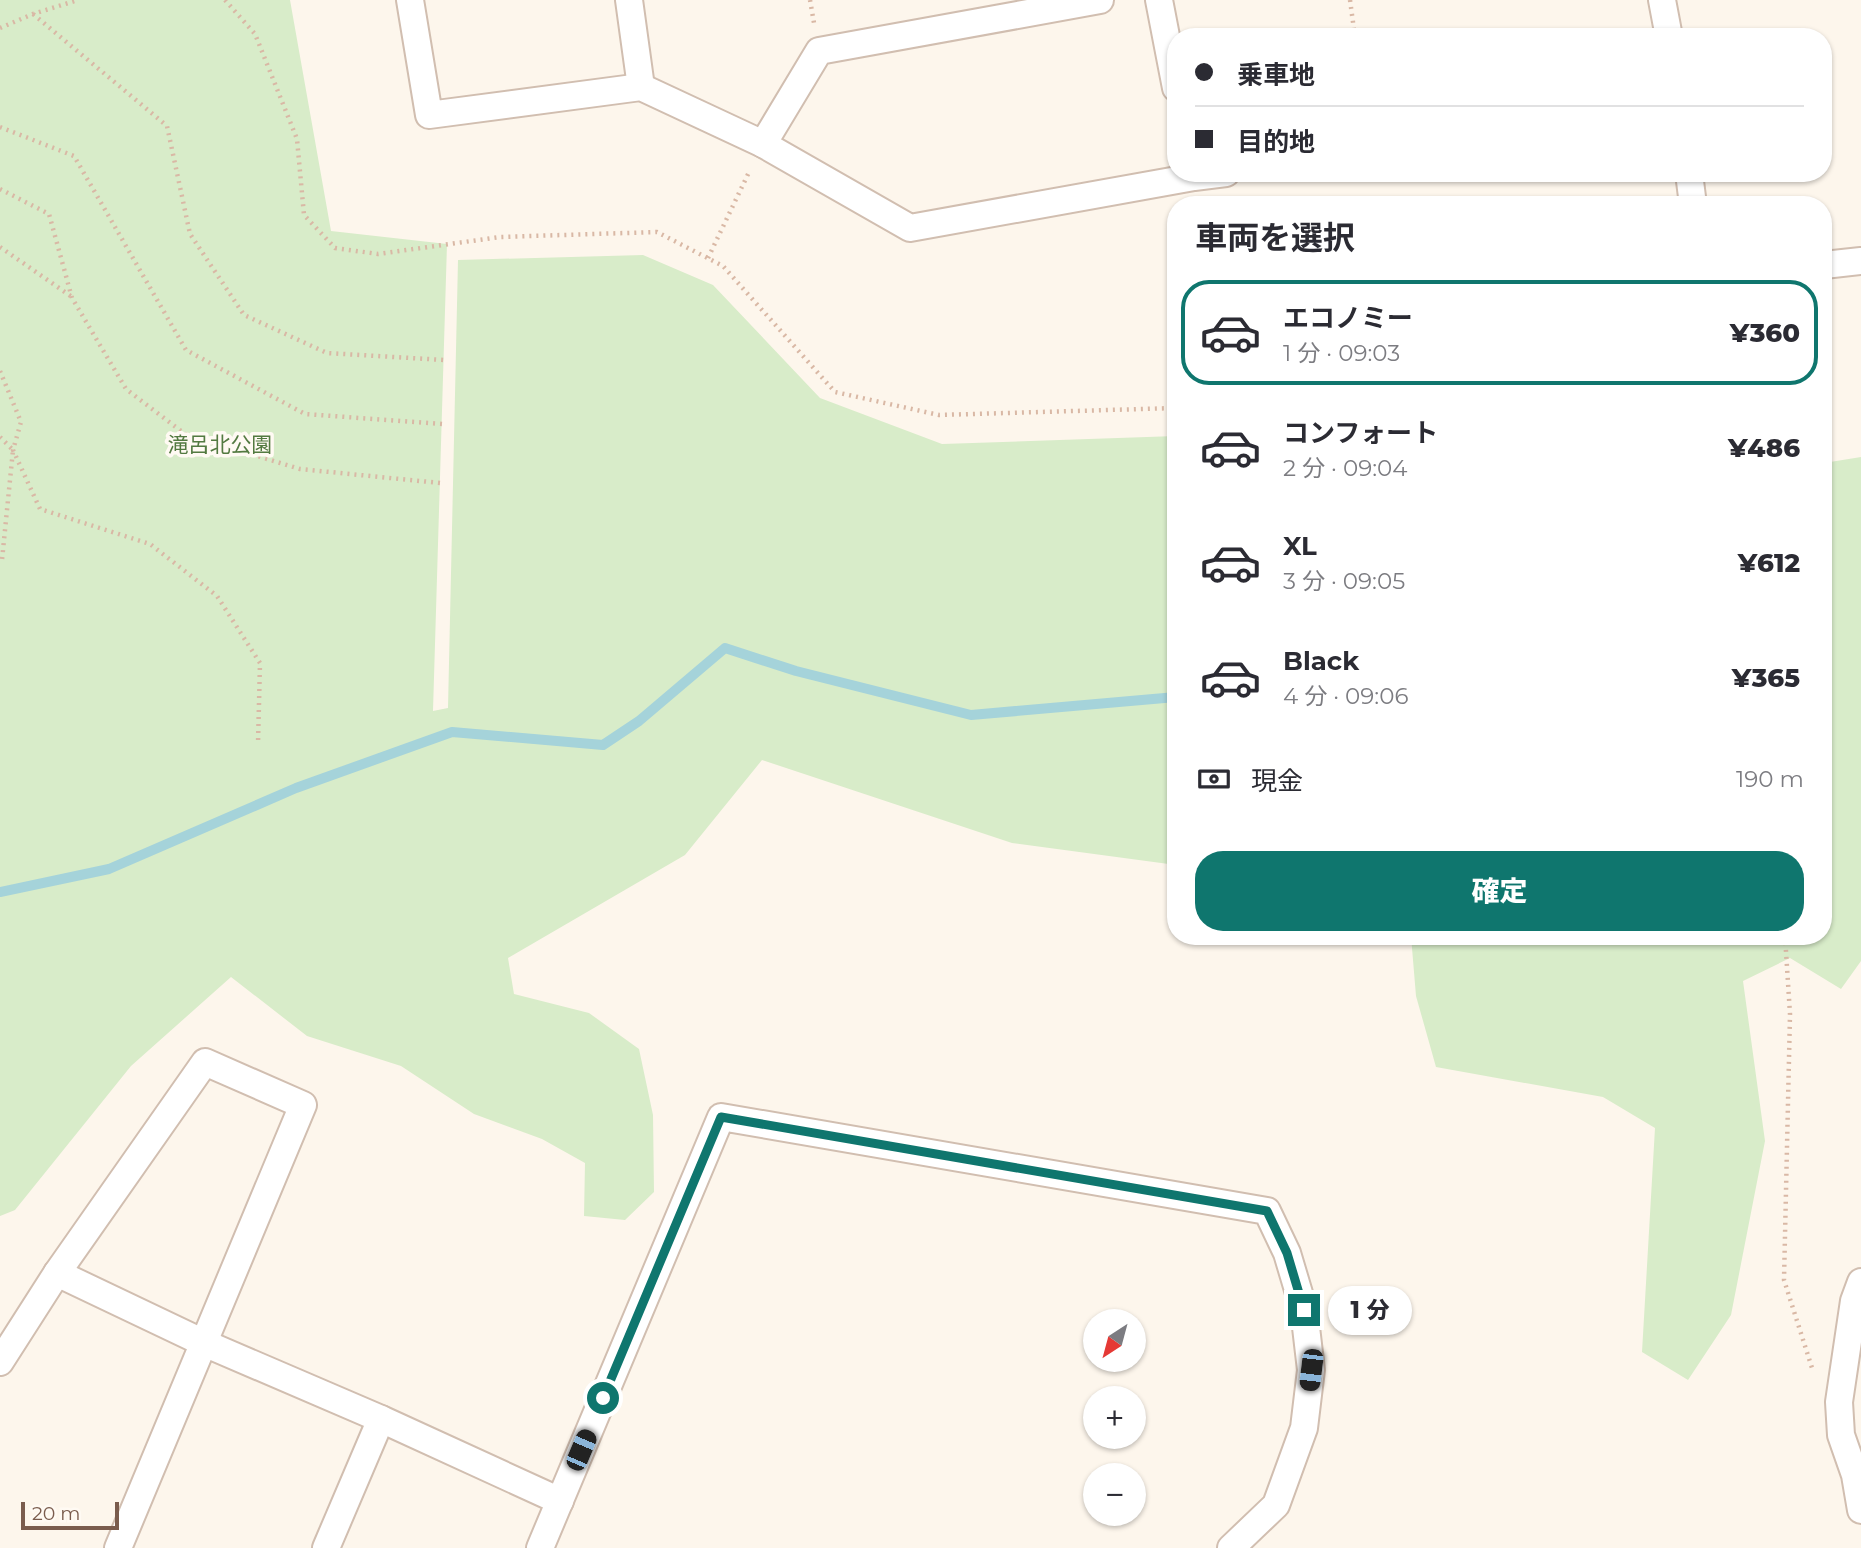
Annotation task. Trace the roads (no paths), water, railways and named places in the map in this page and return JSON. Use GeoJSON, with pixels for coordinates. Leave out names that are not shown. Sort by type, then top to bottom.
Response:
{"type":"FeatureCollection","features":[{"type":"Feature","properties":{"kind":"street"},"geometry":{"type":"LineString","coordinates":[[410,0],[429,115],[641,87],[763,144],[910,228],[1167,180]]}},
{"type":"Feature","properties":{"kind":"street"},"geometry":{"type":"LineString","coordinates":[[629,0],[641,87]]}},
{"type":"Feature","properties":{"kind":"street"},"geometry":{"type":"LineString","coordinates":[[763,144],[819,51],[1100,0]]}},
{"type":"Feature","properties":{"kind":"street"},"geometry":{"type":"LineString","coordinates":[[1159,0],[1167,41]]}},
{"type":"Feature","properties":{"kind":"street"},"geometry":{"type":"LineString","coordinates":[[1662,0],[1667,28]]}},
{"type":"Feature","properties":{"kind":"street"},"geometry":{"type":"LineString","coordinates":[[1832,264],[1861,261]]}},
{"type":"Feature","properties":{"kind":"street"},"geometry":{"type":"LineString","coordinates":[[0,1362],[57,1273],[205,1062],[303,1105],[118,1548]]}},
{"type":"Feature","properties":{"kind":"street"},"geometry":{"type":"LineString","coordinates":[[540,1548],[721,1117],[1267,1211],[1287,1253],[1304,1310],[1311,1370],[1304,1429],[1276,1505],[1231,1548]]}},
{"type":"Feature","properties":{"kind":"street"},"geometry":{"type":"LineString","coordinates":[[57,1273],[204,1343],[560,1501]]}},
{"type":"Feature","properties":{"kind":"street"},"geometry":{"type":"LineString","coordinates":[[1861,1282],[1854,1301],[1839,1402],[1841,1435],[1858,1475],[1861,1510]]}},
{"type":"Feature","properties":{"kind":"street"},"geometry":{"type":"LineString","coordinates":[[326,1548],[380,1419]]}},
{"type":"Feature","properties":{"kind":"waterway"},"geometry":{"type":"LineString","coordinates":[[0,892],[109,869],[296,788],[452,732],[603,745],[639,721],[725,648],[796,671],[971,715],[1167,698]]}},
{"type":"Feature","properties":{"kind":"park label","name":"滝呂北公園"},"geometry":{"type":"Point","coordinates":[220,444]}}]}
